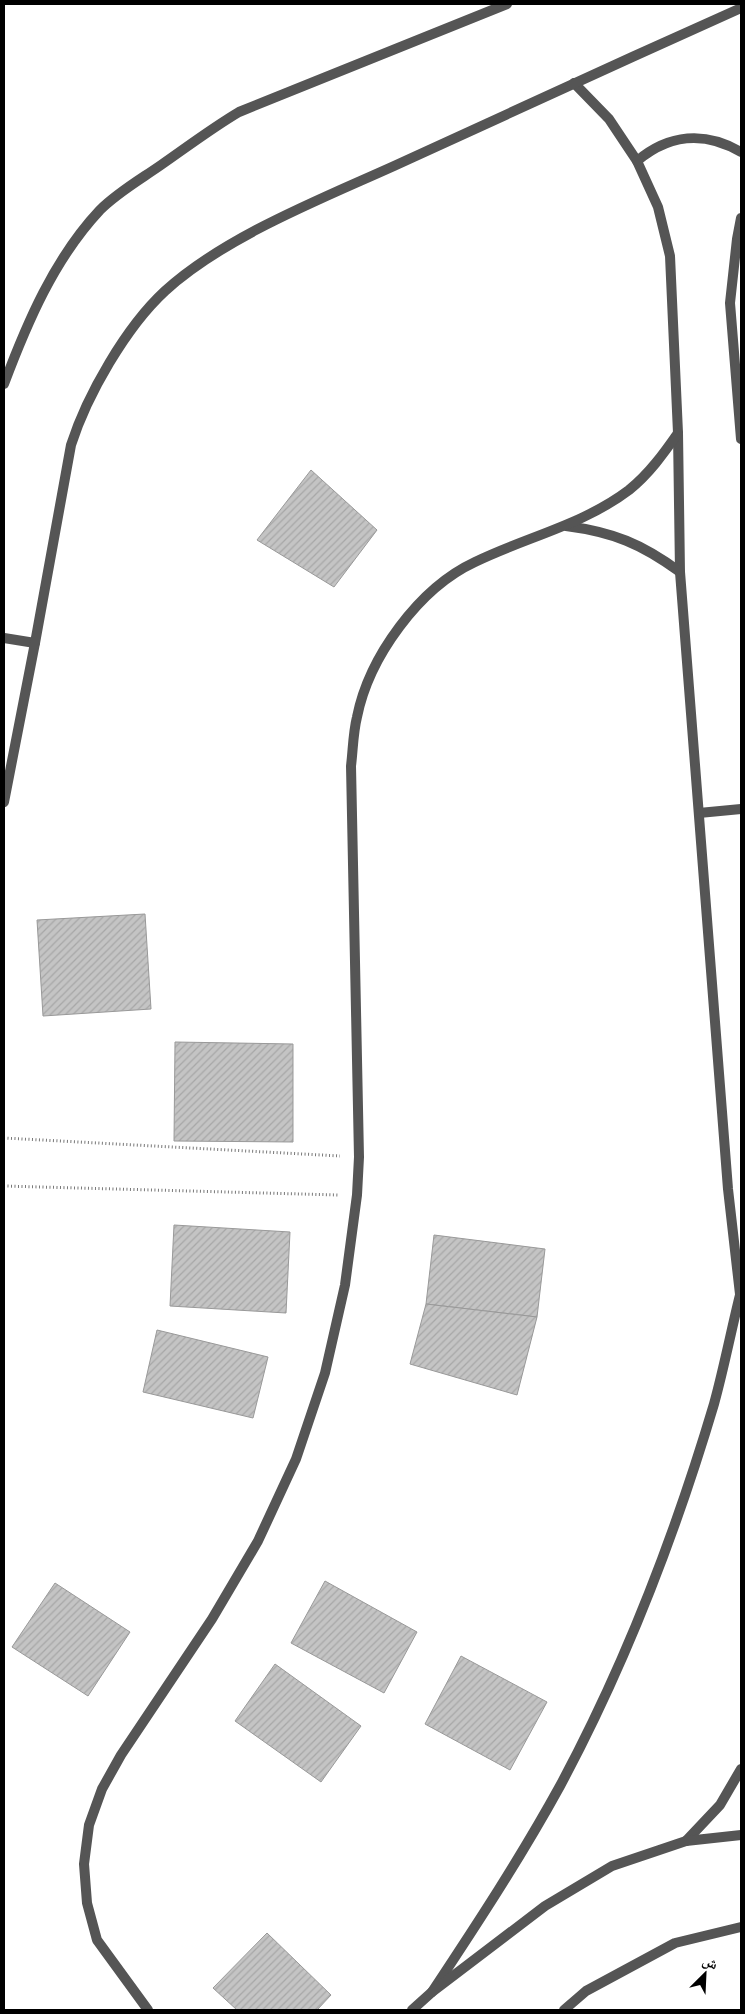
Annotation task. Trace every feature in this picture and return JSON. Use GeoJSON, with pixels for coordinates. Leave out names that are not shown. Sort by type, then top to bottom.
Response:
{"type":"FeatureCollection","features":[{"type":"Feature","properties":{"kind":"street"},"geometry":{"type":"LineString","coordinates":[[4,384],[26,326],[69,250],[102,208],[136,182],[207,131],[240,112],[507,4]]}},
{"type":"Feature","properties":{"kind":"street"},"geometry":{"type":"LineString","coordinates":[[4,802],[35,643],[70,445],[80,415],[121,346],[164,292],[194,268],[228,247],[309,205],[741,8]]}},
{"type":"Feature","properties":{"kind":"street"},"geometry":{"type":"LineString","coordinates":[[574,83],[609,119],[637,161],[658,207],[670,256],[678,432],[680,572],[728,1189],[741,1303]]}},
{"type":"Feature","properties":{"kind":"street"},"geometry":{"type":"LineString","coordinates":[[637,161],[649,150],[680,138],[712,139],[741,152]]}},
{"type":"Feature","properties":{"kind":"street"},"geometry":{"type":"LineString","coordinates":[[741,218],[736,239],[730,303],[738,380],[741,439]]}},
{"type":"Feature","properties":{"kind":"street"},"geometry":{"type":"LineString","coordinates":[[738,380],[741,369]]}},
{"type":"Feature","properties":{"kind":"street"},"geometry":{"type":"LineString","coordinates":[[148,2010],[97,1940],[87,1903],[84,1864],[89,1825],[102,1789],[121,1755],[212,1619],[258,1541],[296,1459],[325,1373],[346,1285],[357,1195],[359,1157],[351,766],[357,716],[373,669],[398,626],[432,591],[474,562],[566,526],[599,510],[630,489],[656,463],[678,432]]}},
{"type":"Feature","properties":{"kind":"street"},"geometry":{"type":"LineString","coordinates":[[566,526],[597,530],[627,539],[655,553],[680,572]]}},
{"type":"Feature","properties":{"kind":"street"},"geometry":{"type":"LineString","coordinates":[[4,638],[35,643]]}},
{"type":"Feature","properties":{"kind":"street"},"geometry":{"type":"LineString","coordinates":[[698,813],[741,809]]}},
{"type":"Feature","properties":{"kind":"street"},"geometry":{"type":"LineString","coordinates":[[432,1992],[510,1874],[561,1784],[610,1683],[648,1597],[684,1501],[714,1402],[740,1292]]}},
{"type":"Feature","properties":{"kind":"street"},"geometry":{"type":"LineString","coordinates":[[686,1841],[720,1805],[741,1769]]}},
{"type":"Feature","properties":{"kind":"street"},"geometry":{"type":"LineString","coordinates":[[412,2010],[432,1992],[545,1906],[612,1866],[686,1841],[741,1835]]}},
{"type":"Feature","properties":{"kind":"street"},"geometry":{"type":"LineString","coordinates":[[564,2010],[586,1991],[675,1943],[741,1927]]}},
{"type":"Feature","properties":{"kind":"path"},"geometry":{"type":"LineString","coordinates":[[4,1138],[359,1157]]}},
{"type":"Feature","properties":{"kind":"path"},"geometry":{"type":"LineString","coordinates":[[4,1186],[357,1195]]}},
{"type":"Feature","properties":{"kind":"building"},"geometry":{"type":"Polygon","coordinates":[[[311,470],[377,530],[334,587],[257,540],[311,470]]]}},
{"type":"Feature","properties":{"kind":"building"},"geometry":{"type":"Polygon","coordinates":[[[145,914],[151,1009],[43,1016],[37,920],[145,914]]]}},
{"type":"Feature","properties":{"kind":"building"},"geometry":{"type":"Polygon","coordinates":[[[175,1042],[293,1044],[293,1142],[174,1141],[175,1042]]]}},
{"type":"Feature","properties":{"kind":"building"},"geometry":{"type":"Polygon","coordinates":[[[174,1225],[290,1232],[286,1313],[170,1306],[174,1225]]]}},
{"type":"Feature","properties":{"kind":"building"},"geometry":{"type":"Polygon","coordinates":[[[434,1235],[545,1249],[537,1317],[426,1304],[434,1235]]]}},
{"type":"Feature","properties":{"kind":"building"},"geometry":{"type":"Polygon","coordinates":[[[426,1304],[537,1317],[517,1395],[410,1364],[426,1304]]]}},
{"type":"Feature","properties":{"kind":"building"},"geometry":{"type":"Polygon","coordinates":[[[157,1330],[268,1357],[253,1418],[143,1392],[157,1330]]]}},
{"type":"Feature","properties":{"kind":"building"},"geometry":{"type":"Polygon","coordinates":[[[325,1581],[417,1632],[384,1693],[291,1643],[325,1581]]]}},
{"type":"Feature","properties":{"kind":"building"},"geometry":{"type":"Polygon","coordinates":[[[55,1583],[130,1632],[88,1696],[12,1647],[55,1583]]]}},
{"type":"Feature","properties":{"kind":"building"},"geometry":{"type":"Polygon","coordinates":[[[461,1656],[547,1702],[510,1770],[425,1724],[461,1656]]]}},
{"type":"Feature","properties":{"kind":"building"},"geometry":{"type":"Polygon","coordinates":[[[275,1664],[361,1726],[321,1782],[235,1721],[275,1664]]]}},
{"type":"Feature","properties":{"kind":"building"},"geometry":{"type":"Polygon","coordinates":[[[267,1933],[331,1995],[317,2010],[237,2010],[213,1988],[267,1933]]]}}]}
